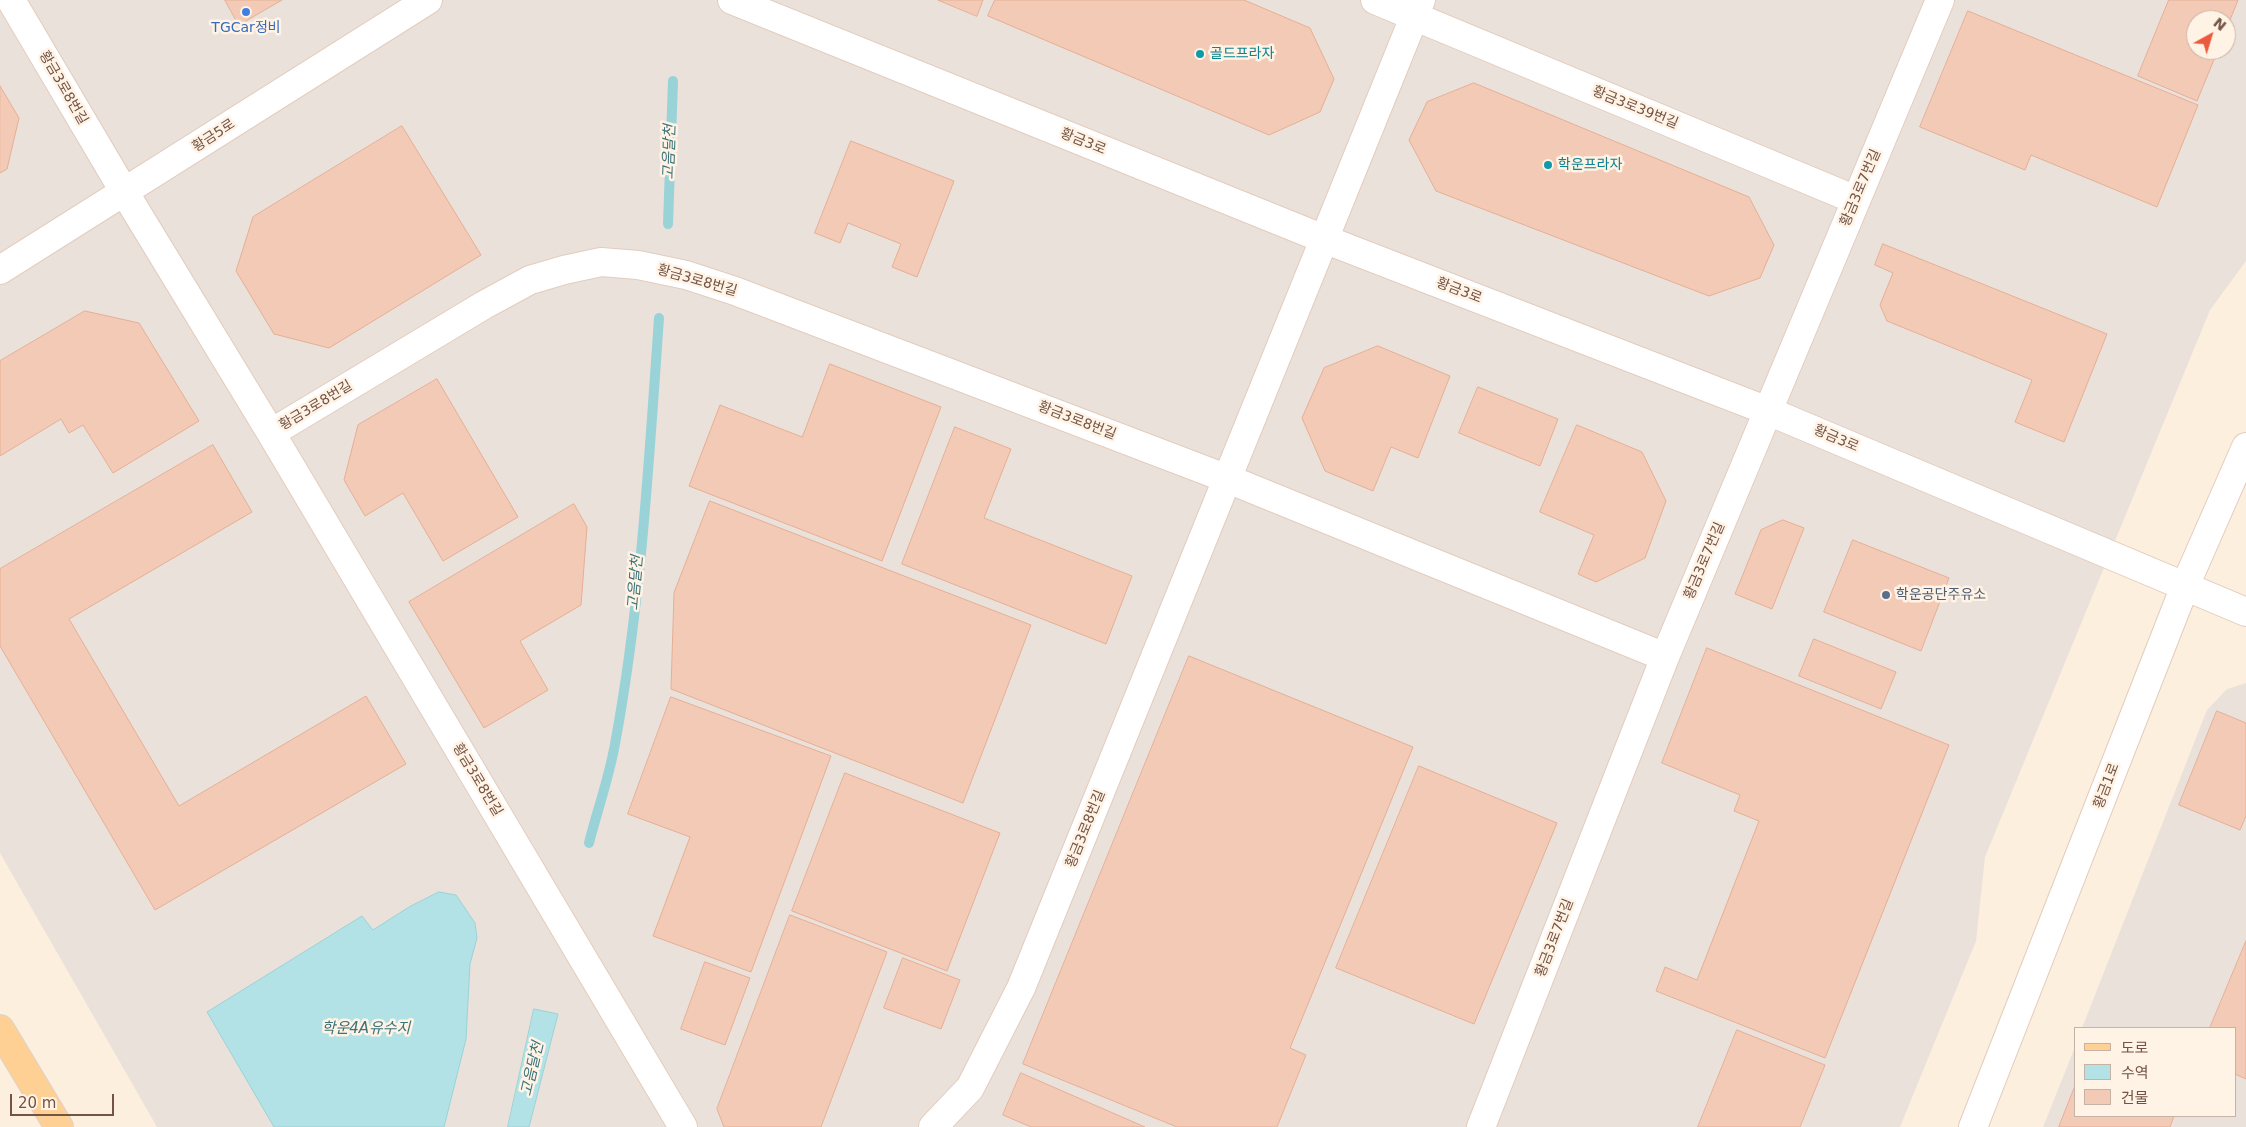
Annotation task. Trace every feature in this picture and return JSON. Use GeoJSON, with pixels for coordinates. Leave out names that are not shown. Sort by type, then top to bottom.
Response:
{"type":"FeatureCollection","features":[{"type":"Feature","properties":{"kind":"main road"},"geometry":{"type":"LineString","coordinates":[[0,1029],[59,1127]]}},
{"type":"Feature","properties":{"kind":"street","name":"황금3로8번길"},"geometry":{"type":"LineString","coordinates":[[11,0],[125,193],[271,433],[683,1127]]}},
{"type":"Feature","properties":{"kind":"street","name":"황금5로"},"geometry":{"type":"LineString","coordinates":[[0,270],[125,193],[428,0]]}},
{"type":"Feature","properties":{"kind":"street","name":"황금3로"},"geometry":{"type":"LineString","coordinates":[[732,0],[1324,239],[1768,411],[2246,612]]}},
{"type":"Feature","properties":{"kind":"street","name":"황금3로39번길"},"geometry":{"type":"LineString","coordinates":[[1375,0],[1417,8],[1856,200]]}},
{"type":"Feature","properties":{"kind":"street","name":"황금3로7번길"},"geometry":{"type":"LineString","coordinates":[[1481,1127],[1665,657],[1940,0]]}},
{"type":"Feature","properties":{"kind":"street"},"geometry":{"type":"LineString","coordinates":[[1417,8],[1228,479],[1665,657]]}},
{"type":"Feature","properties":{"kind":"street","name":"황금3로8번길"},"geometry":{"type":"LineString","coordinates":[[271,433],[484,305],[530,280],[601,262],[638,265],[686,275],[735,291],[1228,479],[1021,988],[970,1088],[933,1127]]}},
{"type":"Feature","properties":{"kind":"street","name":"황금1로"},"geometry":{"type":"LineString","coordinates":[[1973,1127],[2185,586],[2246,448]]}},
{"type":"Feature","properties":{"kind":"shaded area"},"geometry":{"type":"Polygon","coordinates":[[[0,0],[2246,0],[2246,261],[2210,310],[1985,857],[1976,941],[1900,1127],[157,1127],[0,853],[0,0]]]}},
{"type":"Feature","properties":{"kind":"shaded area"},"geometry":{"type":"Polygon","coordinates":[[[2246,683],[2246,1127],[2043,1127],[2074,1050],[2074,1117],[2236,1117],[2236,1027],[2082,1027],[2207,710],[2227,689],[2246,683]]]}},
{"type":"Feature","properties":{"kind":"water","name":"학운4A유수지"},"geometry":{"type":"Polygon","coordinates":[[[439,892],[456,895],[475,923],[477,938],[470,964],[466,1039],[444,1127],[274,1127],[207,1012],[362,916],[373,930],[409,907],[439,892]]]}},
{"type":"Feature","properties":{"kind":"water"},"geometry":{"type":"Polygon","coordinates":[[[534,1009],[558,1014],[529,1127],[508,1127],[534,1009]]]}},
{"type":"Feature","properties":{"kind":"building","name":"TGCar정비"},"geometry":{"type":"Polygon","coordinates":[[[225,0],[282,0],[239,25],[225,0]]]}},
{"type":"Feature","properties":{"kind":"building"},"geometry":{"type":"Polygon","coordinates":[[[938,0],[983,0],[977,16],[938,0]]]}},
{"type":"Feature","properties":{"kind":"building","name":"골드프라자"},"geometry":{"type":"Polygon","coordinates":[[[995,0],[1244,0],[1310,28],[1334,79],[1320,112],[1269,135],[988,16],[995,0]]]}},
{"type":"Feature","properties":{"kind":"building"},"geometry":{"type":"Polygon","coordinates":[[[2169,0],[2238,0],[2234,10],[2186,10],[2186,60],[2214,60],[2197,101],[2138,76],[2169,0]]]}},
{"type":"Feature","properties":{"kind":"building"},"geometry":{"type":"Polygon","coordinates":[[[1968,11],[2198,105],[2157,207],[2031,155],[2025,170],[1920,127],[1968,11]]]}},
{"type":"Feature","properties":{"kind":"building","name":"학운프라자"},"geometry":{"type":"Polygon","coordinates":[[[1474,83],[1749,197],[1774,245],[1760,278],[1709,296],[1436,191],[1409,140],[1427,102],[1474,83]]]}},
{"type":"Feature","properties":{"kind":"building"},"geometry":{"type":"Polygon","coordinates":[[[0,86],[19,118],[7,169],[0,173],[0,86]]]}},
{"type":"Feature","properties":{"kind":"building"},"geometry":{"type":"Polygon","coordinates":[[[402,126],[481,255],[329,348],[274,334],[236,271],[253,217],[402,126]]]}},
{"type":"Feature","properties":{"kind":"building"},"geometry":{"type":"Polygon","coordinates":[[[851,141],[954,181],[917,277],[892,267],[901,244],[848,223],[840,243],[815,233],[851,141]]]}},
{"type":"Feature","properties":{"kind":"building"},"geometry":{"type":"Polygon","coordinates":[[[1883,244],[2107,334],[2064,442],[2015,422],[2032,380],[1887,321],[1880,305],[1893,273],[1875,265],[1883,244]]]}},
{"type":"Feature","properties":{"kind":"building"},"geometry":{"type":"Polygon","coordinates":[[[85,311],[139,323],[199,421],[113,473],[83,425],[69,433],[61,419],[0,456],[0,361],[85,311]]]}},
{"type":"Feature","properties":{"kind":"building"},"geometry":{"type":"Polygon","coordinates":[[[1378,346],[1450,376],[1418,458],[1391,447],[1373,491],[1325,471],[1302,418],[1324,368],[1378,346]]]}},
{"type":"Feature","properties":{"kind":"building"},"geometry":{"type":"Polygon","coordinates":[[[830,364],[941,407],[882,561],[689,486],[720,405],[802,437],[830,364]]]}},
{"type":"Feature","properties":{"kind":"building"},"geometry":{"type":"Polygon","coordinates":[[[437,379],[518,517],[443,561],[403,493],[365,516],[344,480],[358,425],[437,379]]]}},
{"type":"Feature","properties":{"kind":"building"},"geometry":{"type":"Polygon","coordinates":[[[1478,387],[1558,419],[1540,466],[1459,433],[1478,387]]]}},
{"type":"Feature","properties":{"kind":"building"},"geometry":{"type":"Polygon","coordinates":[[[1577,425],[1642,452],[1666,501],[1645,558],[1596,582],[1578,574],[1594,535],[1540,512],[1577,425]]]}},
{"type":"Feature","properties":{"kind":"building"},"geometry":{"type":"Polygon","coordinates":[[[955,427],[1011,449],[984,518],[1132,576],[1106,644],[902,564],[955,427]]]}},
{"type":"Feature","properties":{"kind":"building"},"geometry":{"type":"Polygon","coordinates":[[[213,445],[252,512],[69,619],[179,806],[366,696],[406,764],[155,910],[0,646],[0,569],[213,445]]]}},
{"type":"Feature","properties":{"kind":"building"},"geometry":{"type":"Polygon","coordinates":[[[710,501],[1031,625],[963,803],[671,689],[674,593],[710,501]]]}},
{"type":"Feature","properties":{"kind":"building"},"geometry":{"type":"Polygon","coordinates":[[[574,504],[587,527],[581,605],[520,641],[548,690],[484,728],[409,602],[574,504]]]}},
{"type":"Feature","properties":{"kind":"building"},"geometry":{"type":"Polygon","coordinates":[[[1783,520],[1804,528],[1772,609],[1735,594],[1761,530],[1783,520]]]}},
{"type":"Feature","properties":{"kind":"building","name":"학운공단주유소"},"geometry":{"type":"Polygon","coordinates":[[[1853,540],[1949,578],[1921,651],[1824,612],[1853,540]]]}},
{"type":"Feature","properties":{"kind":"building"},"geometry":{"type":"Polygon","coordinates":[[[1814,639],[1896,672],[1881,709],[1799,676],[1814,639]]]}},
{"type":"Feature","properties":{"kind":"building"},"geometry":{"type":"Polygon","coordinates":[[[1707,648],[1949,745],[1825,1058],[1656,991],[1665,967],[1697,980],[1759,821],[1734,811],[1740,795],[1662,763],[1707,648]]]}},
{"type":"Feature","properties":{"kind":"building"},"geometry":{"type":"Polygon","coordinates":[[[1189,656],[1413,747],[1290,1048],[1306,1055],[1277,1127],[1177,1127],[1023,1064],[1189,656]]]}},
{"type":"Feature","properties":{"kind":"building"},"geometry":{"type":"Polygon","coordinates":[[[671,697],[831,756],[751,972],[653,936],[690,837],[628,814],[671,697]]]}},
{"type":"Feature","properties":{"kind":"building"},"geometry":{"type":"Polygon","coordinates":[[[2217,711],[2246,723],[2246,816],[2240,830],[2179,805],[2217,711]]]}},
{"type":"Feature","properties":{"kind":"building"},"geometry":{"type":"Polygon","coordinates":[[[1419,766],[1557,823],[1474,1024],[1336,968],[1419,766]]]}},
{"type":"Feature","properties":{"kind":"building"},"geometry":{"type":"Polygon","coordinates":[[[845,773],[1000,833],[947,971],[792,911],[845,773]]]}},
{"type":"Feature","properties":{"kind":"building"},"geometry":{"type":"Polygon","coordinates":[[[790,915],[887,952],[821,1127],[724,1127],[717,1109],[790,915]]]}},
{"type":"Feature","properties":{"kind":"building"},"geometry":{"type":"Polygon","coordinates":[[[2246,941],[2246,1079],[2236,1074],[2236,1027],[2210,1027],[2246,941]]]}},
{"type":"Feature","properties":{"kind":"building"},"geometry":{"type":"Polygon","coordinates":[[[903,958],[960,980],[941,1029],[884,1008],[903,958]]]}},
{"type":"Feature","properties":{"kind":"building"},"geometry":{"type":"Polygon","coordinates":[[[705,962],[750,978],[725,1045],[681,1029],[705,962]]]}},
{"type":"Feature","properties":{"kind":"building"},"geometry":{"type":"Polygon","coordinates":[[[1737,1030],[1825,1065],[1800,1127],[1698,1127],[1737,1030]]]}},
{"type":"Feature","properties":{"kind":"building"},"geometry":{"type":"Polygon","coordinates":[[[1021,1073],[1145,1127],[1031,1127],[1003,1115],[1021,1073]]]}},
{"type":"Feature","properties":{"kind":"building"},"geometry":{"type":"Polygon","coordinates":[[[2074,1089],[2074,1117],[2174,1117],[2170,1127],[2059,1127],[2074,1089]]]}},
{"type":"Feature","properties":{"kind":"waterway","name":"고음달천"},"geometry":{"type":"LineString","coordinates":[[668,224],[673,81]]}},
{"type":"Feature","properties":{"kind":"waterway","name":"고음달천"},"geometry":{"type":"LineString","coordinates":[[589,843],[612,757],[624,691],[643,532],[659,318]]}},
{"type":"Feature","properties":{"kind":"place","name":"TGCar정비"},"geometry":{"type":"Point","coordinates":[246,12]}},
{"type":"Feature","properties":{"kind":"place","name":"골드프라자"},"geometry":{"type":"Point","coordinates":[1200,54]}},
{"type":"Feature","properties":{"kind":"place","name":"학운프라자"},"geometry":{"type":"Point","coordinates":[1548,165]}},
{"type":"Feature","properties":{"kind":"place","name":"학운공단주유소"},"geometry":{"type":"Point","coordinates":[1886,595]}}]}
